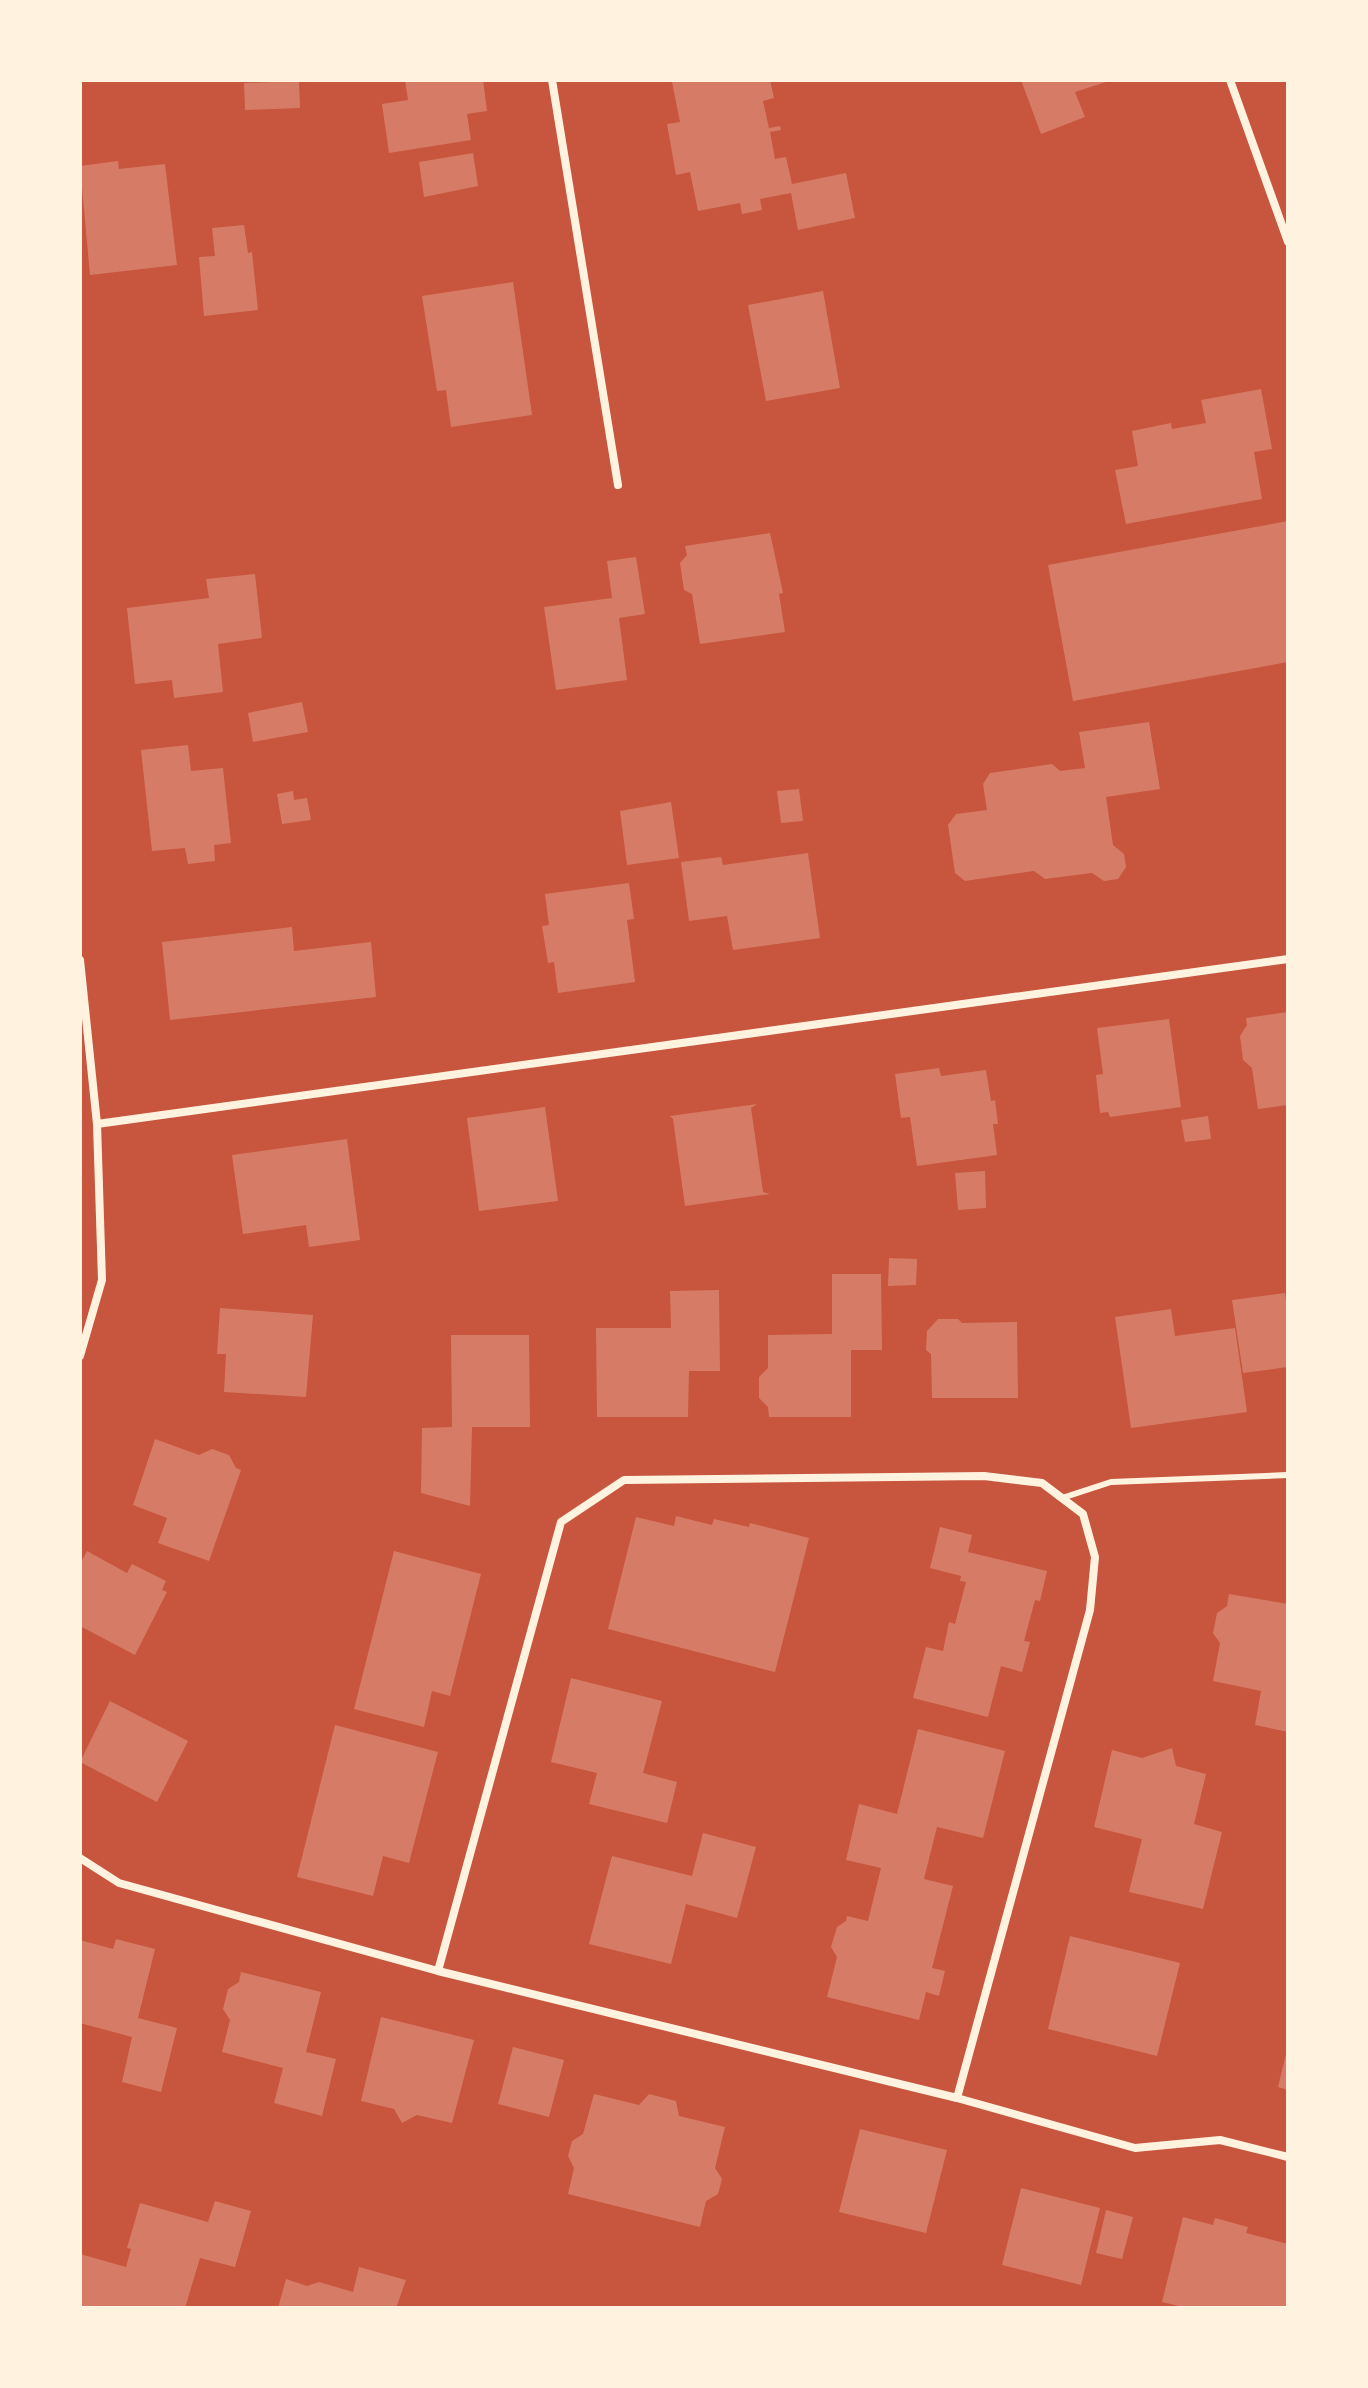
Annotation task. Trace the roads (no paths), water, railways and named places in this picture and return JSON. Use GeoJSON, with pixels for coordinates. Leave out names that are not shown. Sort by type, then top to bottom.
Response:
{"type":"FeatureCollection","features":[{"type":"Feature","properties":{"kind":"street"},"geometry":{"type":"LineString","coordinates":[[552,80],[618,485]]}},
{"type":"Feature","properties":{"kind":"street"},"geometry":{"type":"LineString","coordinates":[[1230,80],[1288,242]]}},
{"type":"Feature","properties":{"kind":"street"},"geometry":{"type":"LineString","coordinates":[[97,1124],[1288,959]]}},
{"type":"Feature","properties":{"kind":"street"},"geometry":{"type":"LineString","coordinates":[[80,960],[97,1124],[102,1280],[80,1356]]}},
{"type":"Feature","properties":{"kind":"street"},"geometry":{"type":"LineString","coordinates":[[438,1971],[561,1522],[624,1480],[984,1476],[1042,1483],[1083,1514],[1095,1557],[1090,1610],[957,2098]]}},
{"type":"Feature","properties":{"kind":"street"},"geometry":{"type":"LineString","coordinates":[[80,1858],[119,1883],[438,1971],[957,2098],[1135,2148],[1220,2140],[1288,2157]]}},
{"type":"Feature","properties":{"kind":"lane"},"geometry":{"type":"LineString","coordinates":[[1062,1498],[1111,1482],[1288,1475]]}}]}
